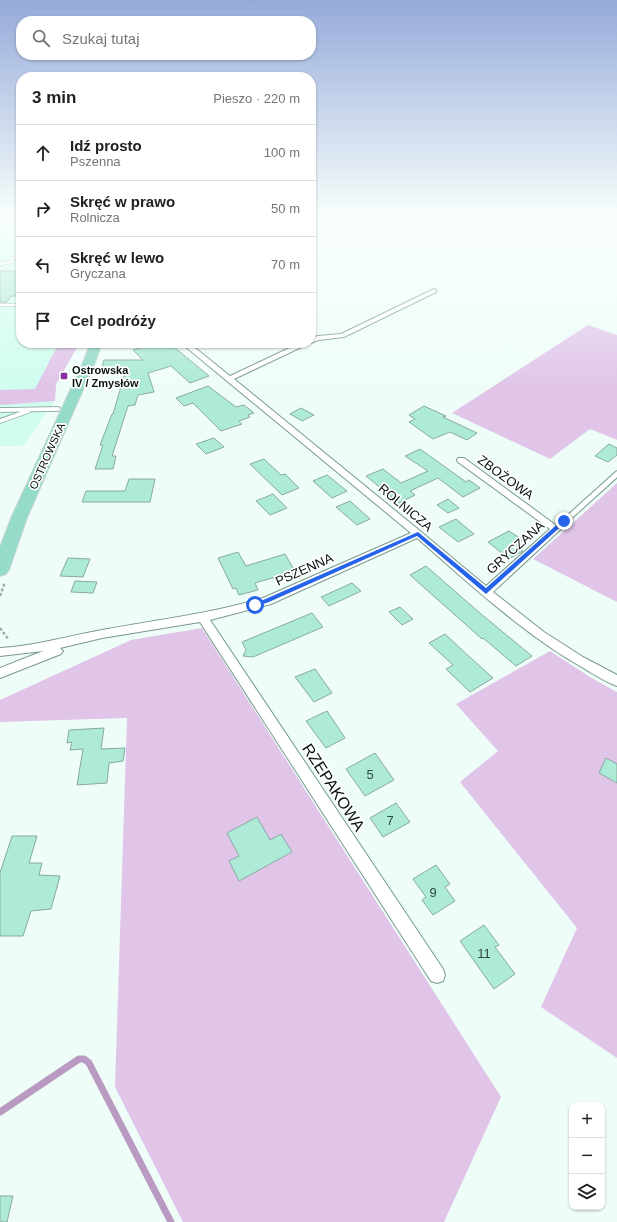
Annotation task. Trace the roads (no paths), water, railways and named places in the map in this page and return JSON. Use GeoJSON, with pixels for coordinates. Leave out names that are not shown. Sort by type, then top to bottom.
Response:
{"type":"FeatureCollection","features":[{"type":"Feature","properties":{"kind":"main road","name":"OSTROWSKA"},"geometry":{"type":"LineString","coordinates":[[0,533],[85,348]]}},
{"type":"Feature","properties":{"kind":"main road","name":"OSTROWSKA"},"geometry":{"type":"LineString","coordinates":[[0,570],[19,518],[88,365],[94,348]]}},
{"type":"Feature","properties":{"kind":"street"},"geometry":{"type":"LineString","coordinates":[[316,339],[342,336],[434,291]]}},
{"type":"Feature","properties":{"kind":"street","name":"ROLNICZA"},"geometry":{"type":"LineString","coordinates":[[191,348],[540,635],[578,660],[617,681]]}},
{"type":"Feature","properties":{"kind":"street"},"geometry":{"type":"LineString","coordinates":[[229,379],[295,348]]}},
{"type":"Feature","properties":{"kind":"street","name":"ZBOŻOWA"},"geometry":{"type":"LineString","coordinates":[[461,460],[556,529]]}},
{"type":"Feature","properties":{"kind":"street","name":"GRYCZANA"},"geometry":{"type":"LineString","coordinates":[[486,592],[556,529]]}},
{"type":"Feature","properties":{"kind":"street","name":"PSZENNA"},"geometry":{"type":"LineString","coordinates":[[0,652],[30,650],[104,634],[203,618],[242,609],[267,601],[418,534]]}},
{"type":"Feature","properties":{"kind":"street","name":"RZEPAKOWA"},"geometry":{"type":"LineString","coordinates":[[203,618],[437,975]]}},
{"type":"Feature","properties":{"kind":"street","name":"PSZENNA"},"geometry":{"type":"LineString","coordinates":[[0,673],[15,666],[104,634]]}},
{"type":"Feature","properties":{"kind":"lane"},"geometry":{"type":"LineString","coordinates":[[0,305],[16,305]]}},
{"type":"Feature","properties":{"kind":"lane"},"geometry":{"type":"LineString","coordinates":[[0,410],[34,408],[58,409]]}},
{"type":"Feature","properties":{"kind":"lane"},"geometry":{"type":"LineString","coordinates":[[0,421],[34,408]]}},
{"type":"Feature","properties":{"kind":"lane","name":"GRYCZANA"},"geometry":{"type":"LineString","coordinates":[[556,529],[617,474]]}},
{"type":"Feature","properties":{"kind":"waterway"},"geometry":{"type":"LineString","coordinates":[[0,1112],[79,1059],[84,1059],[89,1063],[171,1222]]}},
{"type":"Feature","properties":{"kind":"place","name":"Ostrowska IV / Zmysłów"},"geometry":{"type":"Point","coordinates":[64,376]}}]}
